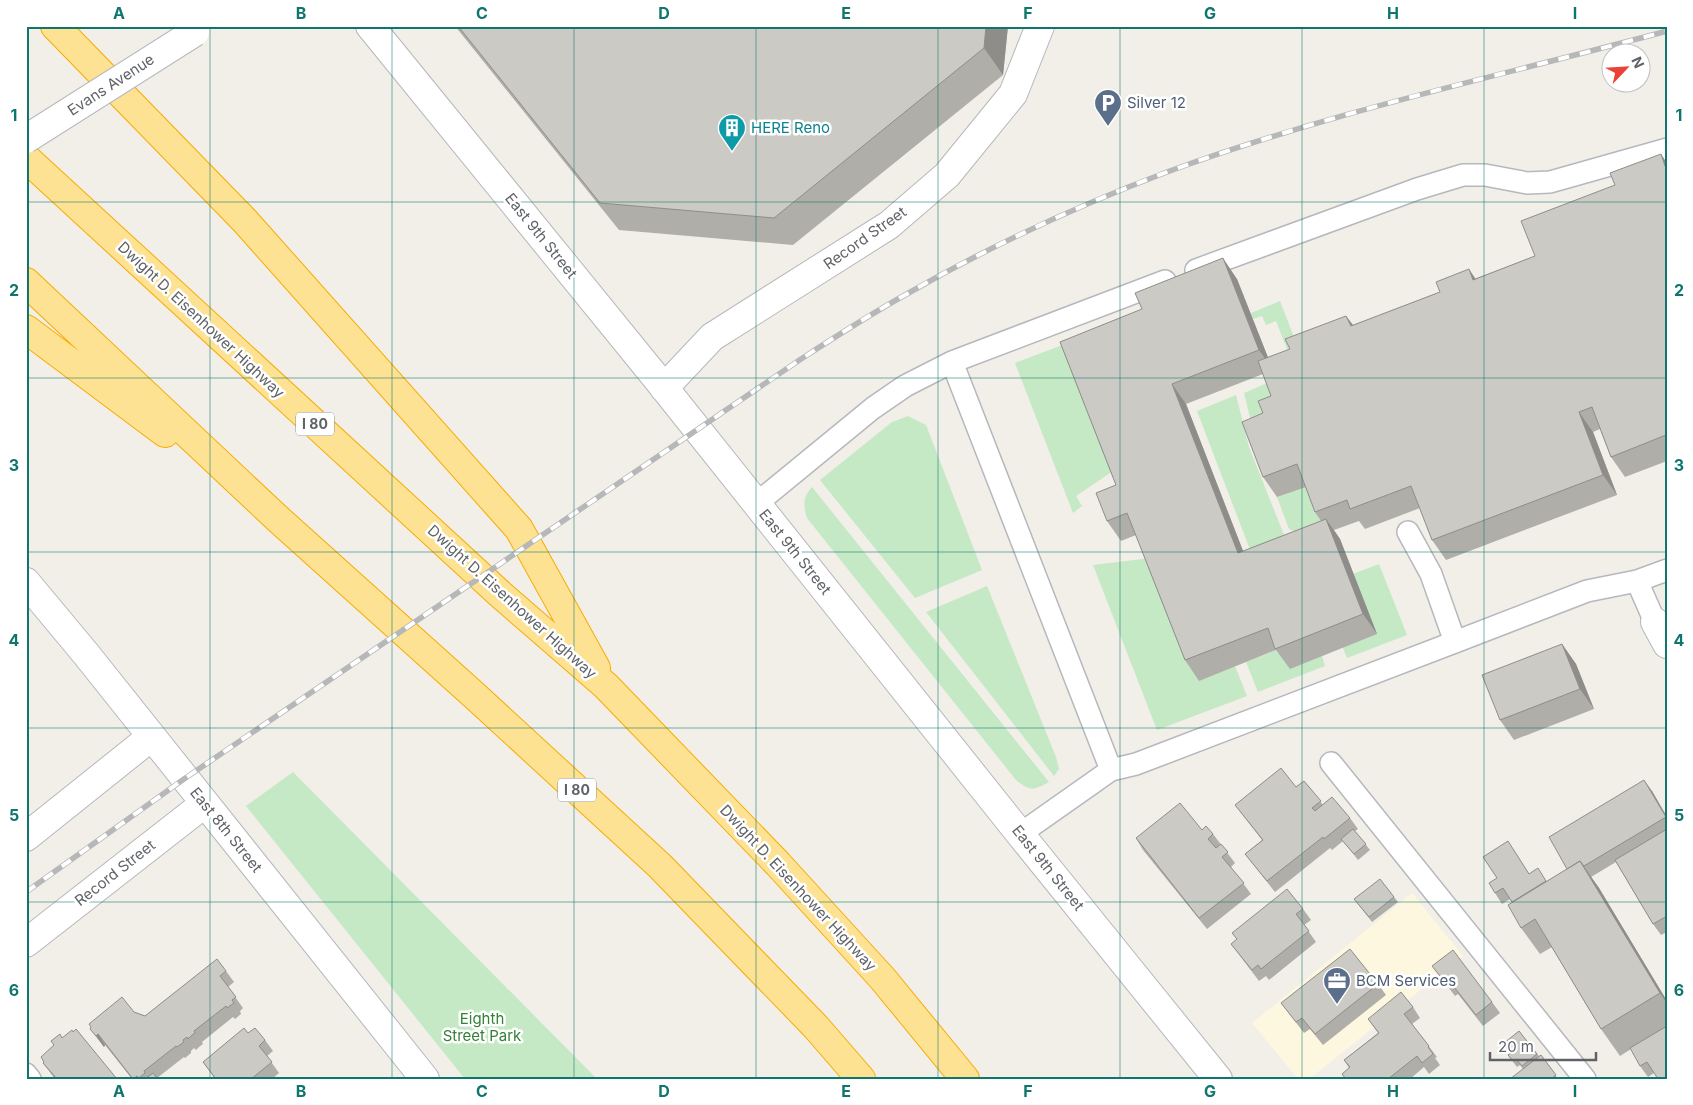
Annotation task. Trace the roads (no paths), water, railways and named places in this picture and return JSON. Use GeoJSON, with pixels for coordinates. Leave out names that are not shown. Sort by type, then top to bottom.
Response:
{"type":"FeatureCollection","features":[{"type":"Feature","properties":{"kind":"highway"},"geometry":{"type":"LineString","coordinates":[[55,26],[246,221],[519,529],[606,686]]}},
{"type":"Feature","properties":{"kind":"highway","name":"Dwight D. Eisenhower Highway"},"geometry":{"type":"LineString","coordinates":[[26,158],[492,587],[606,686],[791,878],[883,980],[965,1079]]}},
{"type":"Feature","properties":{"kind":"highway","name":"I 80"},"geometry":{"type":"LineString","coordinates":[[26,282],[277,518],[660,866],[816,1027],[861,1079]]}},
{"type":"Feature","properties":{"kind":"highway"},"geometry":{"type":"LineString","coordinates":[[26,329],[277,518]]}},
{"type":"Feature","properties":{"kind":"street","name":"East 9th Street"},"geometry":{"type":"LineString","coordinates":[[370,26],[664,388],[1218,1079]]}},
{"type":"Feature","properties":{"kind":"street","name":"Record Street"},"geometry":{"type":"LineString","coordinates":[[664,388],[712,337],[889,225],[947,175],[1014,94],[1040,26]]}},
{"type":"Feature","properties":{"kind":"street","name":"Evans Avenue"},"geometry":{"type":"LineString","coordinates":[[26,139],[195,32]]}},
{"type":"Feature","properties":{"kind":"street","name":"East 8th Street"},"geometry":{"type":"LineString","coordinates":[[26,582],[86,654],[425,1079]]}},
{"type":"Feature","properties":{"kind":"street"},"geometry":{"type":"LineString","coordinates":[[26,837],[151,737]]}},
{"type":"Feature","properties":{"kind":"street","name":"Record Street"},"geometry":{"type":"LineString","coordinates":[[26,943],[204,804]]}},
{"type":"Feature","properties":{"kind":"lane"},"geometry":{"type":"LineString","coordinates":[[756,504],[874,408],[905,386],[952,362],[1314,226],[1417,189],[1463,175],[1485,175],[1527,183],[1550,182],[1667,149]]}},
{"type":"Feature","properties":{"kind":"lane"},"geometry":{"type":"LineString","coordinates":[[952,362],[1111,770]]}},
{"type":"Feature","properties":{"kind":"lane"},"geometry":{"type":"LineString","coordinates":[[1408,532],[1430,574],[1454,642]]}},
{"type":"Feature","properties":{"kind":"lane"},"geometry":{"type":"LineString","coordinates":[[1020,834],[1111,770],[1143,761],[1587,591],[1637,581],[1667,570]]}},
{"type":"Feature","properties":{"kind":"lane"},"geometry":{"type":"LineString","coordinates":[[1637,581],[1661,633]]}},
{"type":"Feature","properties":{"kind":"lane"},"geometry":{"type":"LineString","coordinates":[[1331,763],[1585,1079]]}},
{"type":"Feature","properties":{"kind":"lane"},"geometry":{"type":"LineString","coordinates":[[26,1074],[30,1079]]}},
{"type":"Feature","properties":{"kind":"railway"},"geometry":{"type":"LineString","coordinates":[[26,892],[184,779],[801,359],[878,310],[968,260],[1033,228],[1100,199],[1167,172],[1228,151],[1353,113],[1667,31]]}},
{"type":"Feature","properties":{"kind":"place","name":"Silver 12"},"geometry":{"type":"Point","coordinates":[1108,127]}},
{"type":"Feature","properties":{"kind":"place","name":"HERE Reno"},"geometry":{"type":"Point","coordinates":[732,152]}},
{"type":"Feature","properties":{"kind":"place","name":"BCM Services"},"geometry":{"type":"Point","coordinates":[1337,1005]}},
{"type":"Feature","properties":{"kind":"park label","name":"Eighth Street Park"},"geometry":{"type":"Point","coordinates":[482,1028]}}]}
